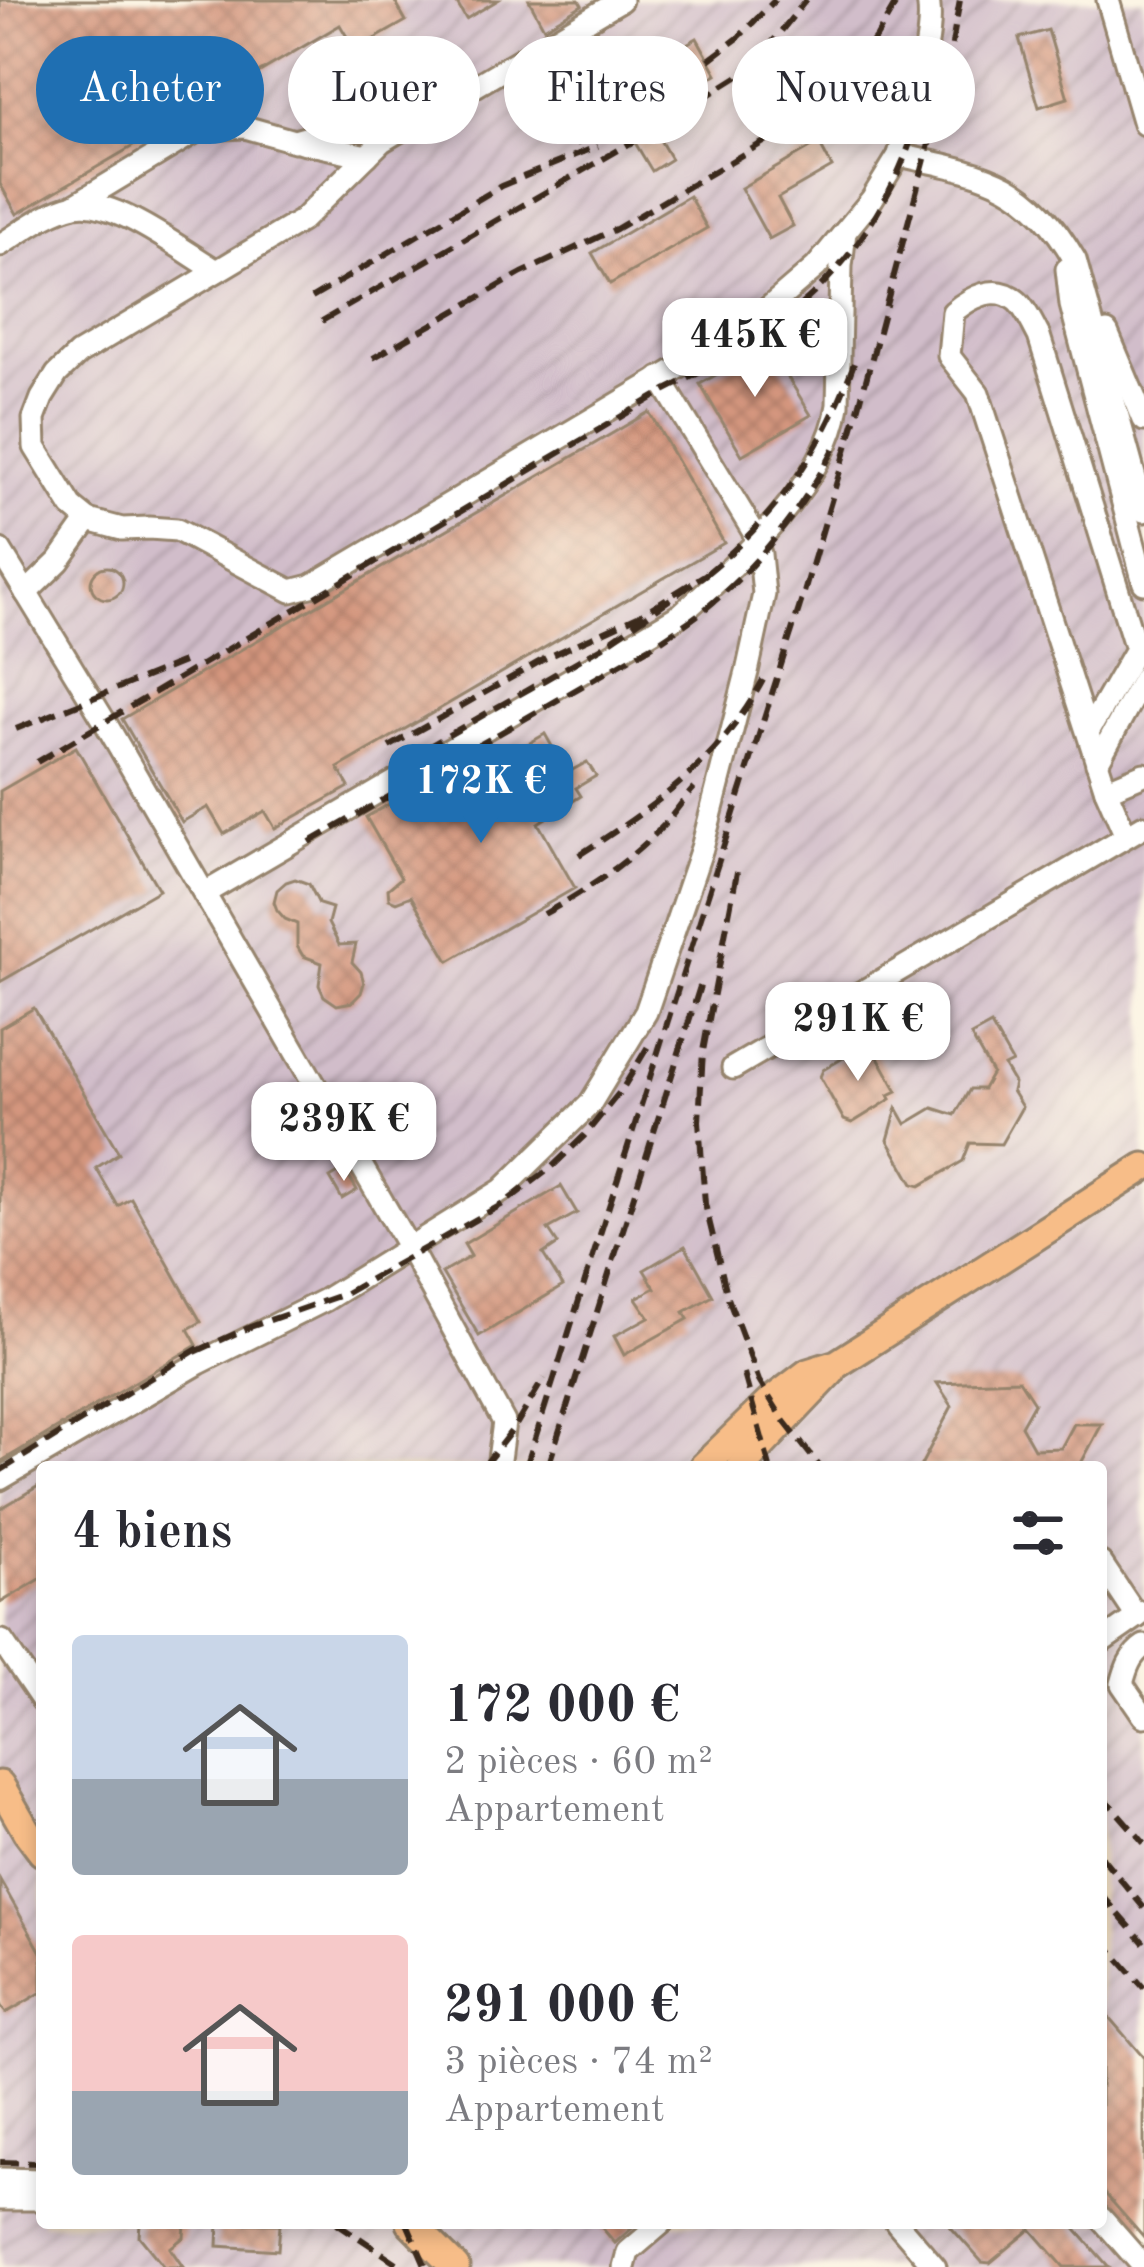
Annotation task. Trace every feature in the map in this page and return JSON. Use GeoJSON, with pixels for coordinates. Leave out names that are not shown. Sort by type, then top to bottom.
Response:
{"type":"FeatureCollection","features":[{"type":"Feature","properties":{"kind":"main road"},"geometry":{"type":"LineString","coordinates":[[747,1461],[838,1364],[1144,1167]]}},
{"type":"Feature","properties":{"kind":"main road"},"geometry":{"type":"LineString","coordinates":[[709,1461],[808,1373],[838,1364]]}},
{"type":"Feature","properties":{"kind":"main road"},"geometry":{"type":"LineString","coordinates":[[1,1791],[36,1843]]}},
{"type":"Feature","properties":{"kind":"main road"},"geometry":{"type":"LineString","coordinates":[[419,2229],[455,2267]]}},
{"type":"Feature","properties":{"kind":"street"},"geometry":{"type":"LineString","coordinates":[[621,0],[382,141],[301,221],[78,354],[58,374],[34,419],[35,447],[72,507],[88,520],[122,529],[177,530],[291,591],[311,586],[744,329],[816,267],[872,199],[899,155],[922,66],[928,0]]}},
{"type":"Feature","properties":{"kind":"street"},"geometry":{"type":"LineString","coordinates":[[1108,0],[1144,124]]}},
{"type":"Feature","properties":{"kind":"street"},"geometry":{"type":"LineString","coordinates":[[0,245],[200,129],[244,127],[288,139]]}},
{"type":"Feature","properties":{"kind":"street"},"geometry":{"type":"LineString","coordinates":[[309,144],[367,156]]}},
{"type":"Feature","properties":{"kind":"street"},"geometry":{"type":"LineString","coordinates":[[899,155],[1008,185],[1034,204],[1063,239],[1076,260],[1144,511]]}},
{"type":"Feature","properties":{"kind":"street"},"geometry":{"type":"LineString","coordinates":[[74,205],[97,204],[118,211],[217,271]]}},
{"type":"Feature","properties":{"kind":"street"},"geometry":{"type":"LineString","coordinates":[[205,893],[680,614],[740,561],[787,506],[835,427],[844,232]]}},
{"type":"Feature","properties":{"kind":"street"},"geometry":{"type":"LineString","coordinates":[[1063,239],[1071,305],[1144,583]]}},
{"type":"Feature","properties":{"kind":"street"},"geometry":{"type":"LineString","coordinates":[[733,1068],[1135,831],[1106,790],[978,393],[949,356],[953,312],[970,297],[992,292],[1016,300],[1039,335],[1136,649],[1088,733]]}},
{"type":"Feature","properties":{"kind":"street"},"geometry":{"type":"LineString","coordinates":[[1087,299],[1107,332],[1144,420]]}},
{"type":"Feature","properties":{"kind":"street"},"geometry":{"type":"LineString","coordinates":[[0,1479],[199,1363],[325,1300],[502,1190],[590,1103],[646,1012],[702,848],[764,594],[753,531],[660,378]]}},
{"type":"Feature","properties":{"kind":"street"},"geometry":{"type":"LineString","coordinates":[[26,592],[59,561],[88,520]]}},
{"type":"Feature","properties":{"kind":"street"},"geometry":{"type":"LineString","coordinates":[[0,550],[408,1246],[504,1422],[499,1461]]}},
{"type":"Feature","properties":{"kind":"street"},"geometry":{"type":"LineString","coordinates":[[1097,763],[1144,676]]}},
{"type":"Feature","properties":{"kind":"street"},"geometry":{"type":"LineString","coordinates":[[1106,790],[1144,774]]}},
{"type":"Feature","properties":{"kind":"street"},"geometry":{"type":"LineString","coordinates":[[1107,1571],[1140,1615],[1107,1638]]}},
{"type":"Feature","properties":{"kind":"street"},"geometry":{"type":"LineString","coordinates":[[2,1641],[36,1691]]}},
{"type":"Feature","properties":{"kind":"street"},"geometry":{"type":"LineString","coordinates":[[1144,1646],[1127,1666],[1122,1684],[1144,1716]]}},
{"type":"Feature","properties":{"kind":"street"},"geometry":{"type":"LineString","coordinates":[[0,2179],[36,2180]]}},
{"type":"Feature","properties":{"kind":"street"},"geometry":{"type":"LineString","coordinates":[[0,2199],[36,2199]]}},
{"type":"Feature","properties":{"kind":"street"},"geometry":{"type":"LineString","coordinates":[[1107,2225],[1144,2267]]}},
{"type":"Feature","properties":{"kind":"street"},"geometry":{"type":"LineString","coordinates":[[624,2267],[628,2252],[655,2229]]}},
{"type":"Feature","properties":{"kind":"street"},"geometry":{"type":"LineString","coordinates":[[902,2229],[935,2267]]}},
{"type":"Feature","properties":{"kind":"shaded area"},"geometry":{"type":"Polygon","coordinates":[[[0,0],[1144,0],[1144,2267],[0,2267],[0,0]]]}},
{"type":"Feature","properties":{"kind":"building"},"geometry":{"type":"Polygon","coordinates":[[[0,0],[394,0],[406,21],[380,36],[347,36],[340,25],[321,36],[288,36],[288,55],[264,69],[264,36],[36,36],[36,144],[137,144],[17,214],[0,184],[0,0]]]}},
{"type":"Feature","properties":{"kind":"building"},"geometry":{"type":"Polygon","coordinates":[[[455,0],[498,0],[466,19],[455,0]]]}},
{"type":"Feature","properties":{"kind":"building"},"geometry":{"type":"Polygon","coordinates":[[[529,0],[579,0],[582,5],[544,28],[529,0]]]}},
{"type":"Feature","properties":{"kind":"building"},"geometry":{"type":"Polygon","coordinates":[[[1048,30],[1068,98],[1039,107],[1019,38],[1048,30]]]}},
{"type":"Feature","properties":{"kind":"building"},"geometry":{"type":"Polygon","coordinates":[[[708,58],[717,74],[708,79],[708,58]]]}},
{"type":"Feature","properties":{"kind":"building"},"geometry":{"type":"Polygon","coordinates":[[[636,144],[662,144],[671,159],[652,171],[636,144]]]}},
{"type":"Feature","properties":{"kind":"building"},"geometry":{"type":"Polygon","coordinates":[[[817,144],[832,167],[778,198],[793,226],[769,239],[741,188],[817,144]]]}},
{"type":"Feature","properties":{"kind":"building"},"geometry":{"type":"Polygon","coordinates":[[[689,196],[707,228],[610,284],[592,253],[689,196]]]}},
{"type":"Feature","properties":{"kind":"building"},"geometry":{"type":"Polygon","coordinates":[[[768,345],[811,415],[742,455],[700,384],[768,345]]]}},
{"type":"Feature","properties":{"kind":"building"},"geometry":{"type":"Polygon","coordinates":[[[649,412],[724,543],[338,768],[349,787],[275,828],[265,811],[224,834],[208,807],[182,822],[122,719],[649,412]]]}},
{"type":"Feature","properties":{"kind":"building"},"geometry":{"type":"Polygon","coordinates":[[[107,567],[118,572],[123,583],[118,594],[107,599],[96,594],[91,583],[96,572],[107,567]]]}},
{"type":"Feature","properties":{"kind":"building"},"geometry":{"type":"Polygon","coordinates":[[[545,734],[567,773],[587,762],[596,776],[576,788],[581,796],[538,823],[575,888],[449,961],[411,896],[396,902],[389,899],[388,889],[401,878],[366,817],[432,780],[441,795],[545,734]]]}},
{"type":"Feature","properties":{"kind":"building"},"geometry":{"type":"Polygon","coordinates":[[[76,747],[159,890],[0,982],[0,791],[76,747]]]}},
{"type":"Feature","properties":{"kind":"building"},"geometry":{"type":"Polygon","coordinates":[[[295,879],[309,884],[319,904],[332,908],[328,923],[339,945],[356,944],[352,962],[364,983],[352,1002],[337,1005],[324,996],[319,985],[322,963],[303,956],[297,946],[297,924],[277,910],[277,890],[295,879]]]}},
{"type":"Feature","properties":{"kind":"building"},"geometry":{"type":"Polygon","coordinates":[[[34,1008],[119,1153],[96,1168],[118,1206],[131,1198],[201,1322],[188,1329],[197,1345],[0,1462],[0,1028],[34,1008]]]}},
{"type":"Feature","properties":{"kind":"building"},"geometry":{"type":"Polygon","coordinates":[[[991,1025],[1012,1062],[1004,1066],[1022,1107],[1001,1144],[970,1143],[963,1161],[920,1186],[913,1184],[888,1140],[897,1108],[906,1124],[933,1108],[955,1115],[970,1089],[983,1089],[992,1073],[971,1036],[991,1025]]]}},
{"type":"Feature","properties":{"kind":"building"},"geometry":{"type":"Polygon","coordinates":[[[865,1045],[873,1048],[897,1091],[852,1123],[844,1120],[820,1077],[823,1070],[865,1045]]]}},
{"type":"Feature","properties":{"kind":"building"},"geometry":{"type":"Polygon","coordinates":[[[345,1169],[357,1190],[342,1199],[330,1178],[345,1169]]]}},
{"type":"Feature","properties":{"kind":"building"},"geometry":{"type":"Polygon","coordinates":[[[561,1186],[577,1213],[548,1229],[558,1244],[543,1254],[563,1286],[479,1336],[442,1273],[471,1256],[464,1244],[561,1186]]]}},
{"type":"Feature","properties":{"kind":"building"},"geometry":{"type":"Polygon","coordinates":[[[685,1246],[713,1296],[684,1312],[688,1319],[624,1355],[614,1336],[649,1317],[636,1298],[655,1288],[644,1270],[685,1246]]]}},
{"type":"Feature","properties":{"kind":"building"},"geometry":{"type":"Polygon","coordinates":[[[1019,1380],[1034,1403],[1021,1426],[1034,1449],[1061,1448],[1074,1424],[1102,1424],[1082,1461],[923,1461],[952,1406],[937,1383],[1019,1380]]]}},
{"type":"Feature","properties":{"kind":"building"},"geometry":{"type":"Polygon","coordinates":[[[36,1488],[36,1582],[0,1603],[0,1509],[36,1488]]]}},
{"type":"Feature","properties":{"kind":"building"},"geometry":{"type":"Polygon","coordinates":[[[0,1880],[36,1943],[36,1996],[6,2013],[0,2005],[0,1880]]]}},
{"type":"Feature","properties":{"kind":"building"},"geometry":{"type":"Polygon","coordinates":[[[1107,2015],[1144,2058],[1144,2238],[1107,2196],[1107,2015]]]}},
{"type":"Feature","properties":{"kind":"building"},"geometry":{"type":"Polygon","coordinates":[[[140,2229],[185,2229],[184,2237],[170,2248],[183,2267],[164,2267],[139,2236],[140,2229]]]}},
{"type":"Feature","properties":{"kind":"building"},"geometry":{"type":"Polygon","coordinates":[[[219,2229],[280,2229],[278,2250],[218,2246],[219,2229]]]}},
{"type":"Feature","properties":{"kind":"building"},"geometry":{"type":"Polygon","coordinates":[[[603,2229],[631,2229],[615,2243],[603,2229]]]}},
{"type":"Feature","properties":{"kind":"building"},"geometry":{"type":"Polygon","coordinates":[[[952,2229],[1031,2229],[990,2263],[982,2262],[952,2229]]]}},
{"type":"Feature","properties":{"kind":"building"},"geometry":{"type":"Polygon","coordinates":[[[1031,2229],[1075,2229],[1109,2267],[1064,2267],[1031,2229]]]}},
{"type":"Feature","properties":{"kind":"railway"},"geometry":{"type":"LineString","coordinates":[[709,60],[775,0]]}},
{"type":"Feature","properties":{"kind":"railway"},"geometry":{"type":"LineString","coordinates":[[708,95],[737,77],[770,45],[806,0]]}},
{"type":"Feature","properties":{"kind":"railway"},"geometry":{"type":"LineString","coordinates":[[373,358],[522,273],[616,229],[786,129],[853,67],[898,0]]}},
{"type":"Feature","properties":{"kind":"railway"},"geometry":{"type":"LineString","coordinates":[[528,1461],[803,596],[944,88],[960,0]]}},
{"type":"Feature","properties":{"kind":"railway"},"geometry":{"type":"LineString","coordinates":[[322,321],[629,144]]}},
{"type":"Feature","properties":{"kind":"railway"},"geometry":{"type":"LineString","coordinates":[[37,762],[754,340],[791,313],[853,250],[878,212],[909,144]]}},
{"type":"Feature","properties":{"kind":"railway"},"geometry":{"type":"LineString","coordinates":[[312,298],[501,186],[598,146]]}},
{"type":"Feature","properties":{"kind":"railway"},"geometry":{"type":"LineString","coordinates":[[706,574],[757,527],[798,475],[830,419],[857,355]]}},
{"type":"Feature","properties":{"kind":"railway"},"geometry":{"type":"LineString","coordinates":[[310,842],[657,643],[698,614],[780,532],[838,441]]}},
{"type":"Feature","properties":{"kind":"railway"},"geometry":{"type":"LineString","coordinates":[[389,747],[546,658],[640,615],[706,574],[602,647],[400,763]]}},
{"type":"Feature","properties":{"kind":"railway"},"geometry":{"type":"LineString","coordinates":[[16,729],[183,662]]}},
{"type":"Feature","properties":{"kind":"railway"},"geometry":{"type":"LineString","coordinates":[[579,855],[683,780],[726,735],[763,680]]}},
{"type":"Feature","properties":{"kind":"railway"},"geometry":{"type":"LineString","coordinates":[[544,914],[636,852],[694,788]]}},
{"type":"Feature","properties":{"kind":"railway"},"geometry":{"type":"LineString","coordinates":[[737,872],[703,1051],[699,1121],[705,1204],[728,1298],[759,1381],[815,1461]]}},
{"type":"Feature","properties":{"kind":"railway"},"geometry":{"type":"LineString","coordinates":[[550,1461],[702,980]]}},
{"type":"Feature","properties":{"kind":"railway"},"geometry":{"type":"LineString","coordinates":[[195,1352],[344,1294],[503,1204],[584,1136],[623,1088],[650,1043]]}},
{"type":"Feature","properties":{"kind":"railway"},"geometry":{"type":"LineString","coordinates":[[0,1471],[207,1343]]}},
{"type":"Feature","properties":{"kind":"railway"},"geometry":{"type":"LineString","coordinates":[[744,1374],[768,1461]]}},
{"type":"Feature","properties":{"kind":"railway"},"geometry":{"type":"LineString","coordinates":[[488,1461],[544,1378]]}},
{"type":"Feature","properties":{"kind":"railway"},"geometry":{"type":"LineString","coordinates":[[1107,1801],[1144,1843]]}},
{"type":"Feature","properties":{"kind":"railway"},"geometry":{"type":"LineString","coordinates":[[1107,1863],[1144,1908]]}},
{"type":"Feature","properties":{"kind":"railway"},"geometry":{"type":"LineString","coordinates":[[1107,1901],[1144,1943]]}},
{"type":"Feature","properties":{"kind":"railway"},"geometry":{"type":"LineString","coordinates":[[1107,1946],[1144,1988]]}},
{"type":"Feature","properties":{"kind":"railway"},"geometry":{"type":"LineString","coordinates":[[0,2162],[36,2163]]}},
{"type":"Feature","properties":{"kind":"railway"},"geometry":{"type":"LineString","coordinates":[[346,2229],[403,2267]]}},
{"type":"Feature","properties":{"kind":"railway"},"geometry":{"type":"LineString","coordinates":[[410,2229],[426,2267]]}}]}
